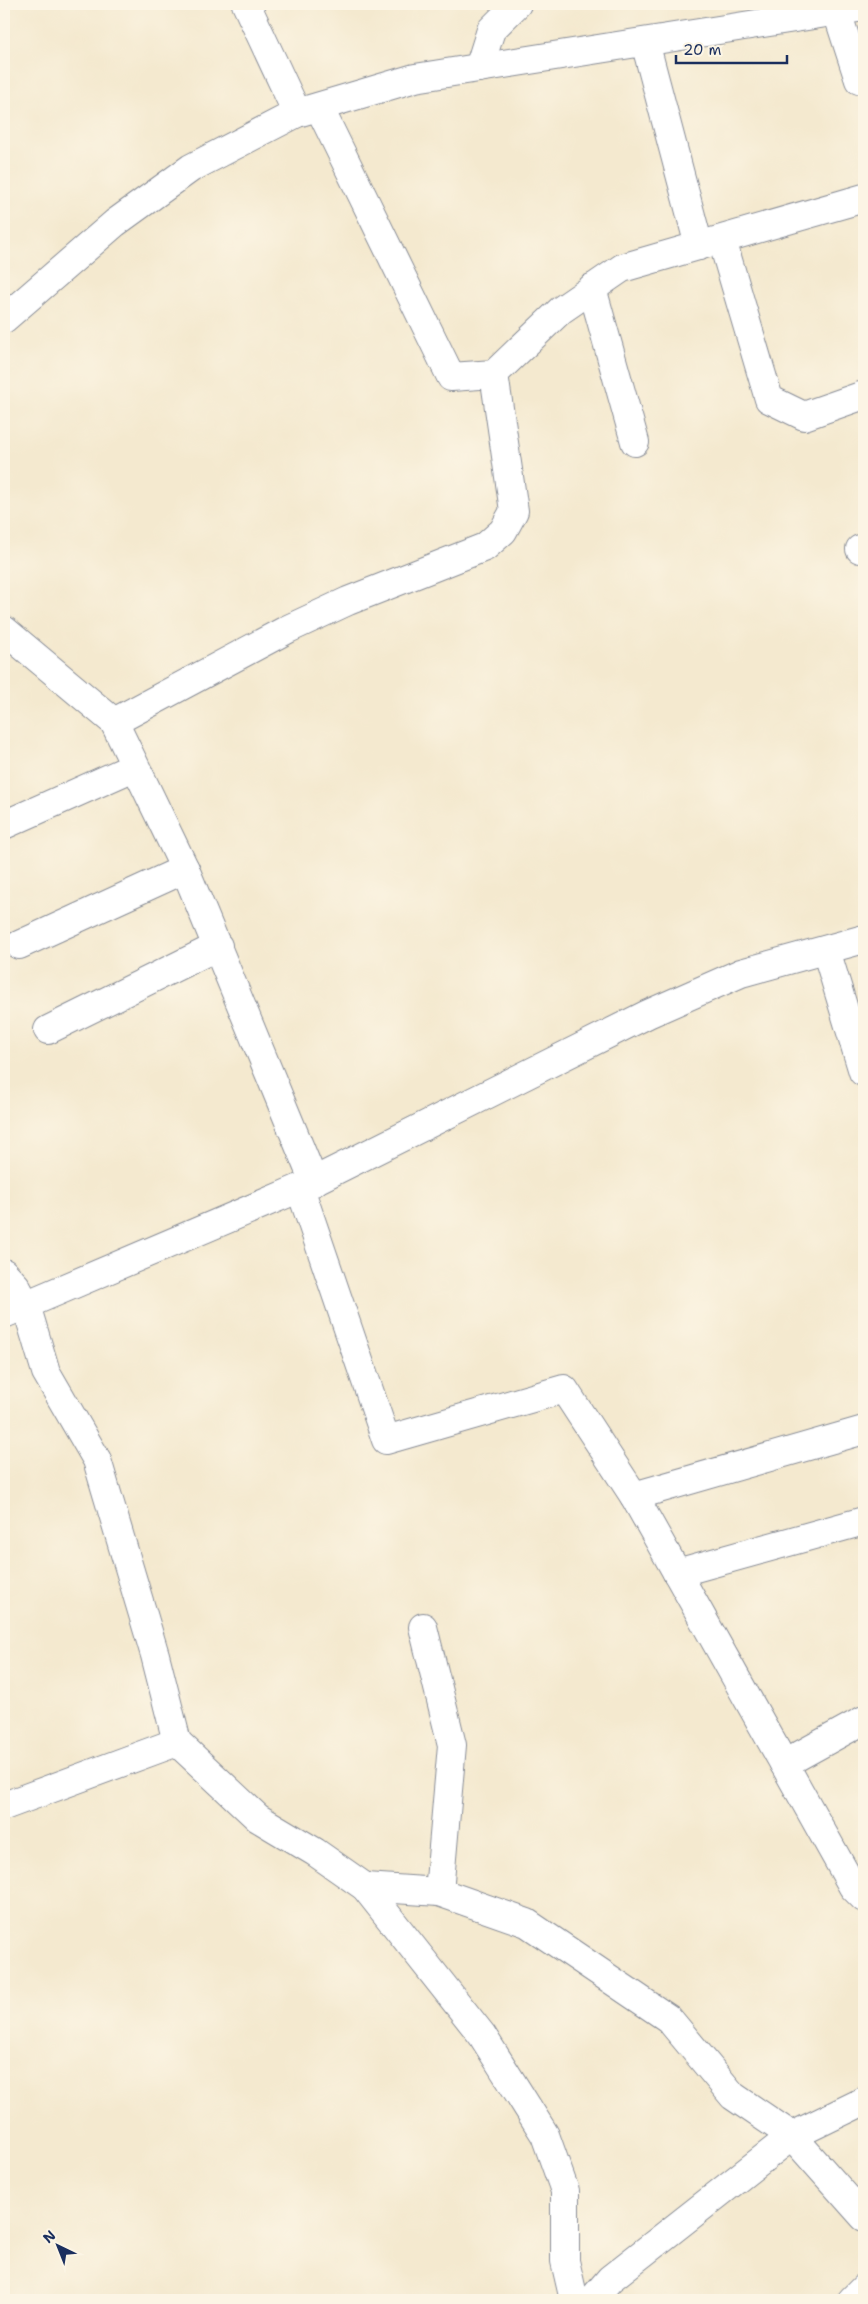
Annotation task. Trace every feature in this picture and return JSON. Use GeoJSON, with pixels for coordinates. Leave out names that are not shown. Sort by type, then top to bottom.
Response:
{"type":"FeatureCollection","features":[{"type":"Feature","properties":{"kind":"street"},"geometry":{"type":"LineString","coordinates":[[246,4],[308,110],[451,378],[494,374],[560,310],[622,268],[864,198]]}},
{"type":"Feature","properties":{"kind":"street"},"geometry":{"type":"LineString","coordinates":[[479,68],[491,30],[517,4]]}},
{"type":"Feature","properties":{"kind":"street"},"geometry":{"type":"LineString","coordinates":[[4,319],[116,222],[191,168],[308,110],[415,78],[864,7]]}},
{"type":"Feature","properties":{"kind":"street"},"geometry":{"type":"LineString","coordinates":[[838,12],[859,80]]}},
{"type":"Feature","properties":{"kind":"street"},"geometry":{"type":"LineString","coordinates":[[645,42],[710,243],[769,399],[804,416],[864,395]]}},
{"type":"Feature","properties":{"kind":"street"},"geometry":{"type":"LineString","coordinates":[[592,288],[634,442]]}},
{"type":"Feature","properties":{"kind":"street"},"geometry":{"type":"LineString","coordinates":[[114,722],[288,629],[348,600],[485,547],[503,531],[514,511],[494,374]]}},
{"type":"Feature","properties":{"kind":"street"},"geometry":{"type":"LineString","coordinates":[[4,630],[114,722],[134,767],[185,869],[218,946],[307,1185],[386,1440],[564,1389],[634,1496],[853,1887],[864,1898]]}},
{"type":"Feature","properties":{"kind":"street"},"geometry":{"type":"LineString","coordinates":[[4,825],[134,767]]}},
{"type":"Feature","properties":{"kind":"street"},"geometry":{"type":"LineString","coordinates":[[19,945],[185,869]]}},
{"type":"Feature","properties":{"kind":"street"},"geometry":{"type":"LineString","coordinates":[[15,1310],[307,1185],[648,1014],[741,973],[864,939]]}},
{"type":"Feature","properties":{"kind":"street"},"geometry":{"type":"LineString","coordinates":[[48,1030],[218,946]]}},
{"type":"Feature","properties":{"kind":"street"},"geometry":{"type":"LineString","coordinates":[[826,950],[863,1072]]}},
{"type":"Feature","properties":{"kind":"street"},"geometry":{"type":"LineString","coordinates":[[4,1273],[16,1286],[15,1310],[46,1372],[97,1460],[155,1655],[177,1742],[258,1818],[315,1852],[365,1887],[482,2035],[545,2136],[565,2191],[565,2261],[574,2300]]}},
{"type":"Feature","properties":{"kind":"street"},"geometry":{"type":"LineString","coordinates":[[634,1496],[864,1430]]}},
{"type":"Feature","properties":{"kind":"street"},"geometry":{"type":"LineString","coordinates":[[677,1573],[864,1521]]}},
{"type":"Feature","properties":{"kind":"street"},"geometry":{"type":"LineString","coordinates":[[422,1627],[452,1744],[439,1892]]}},
{"type":"Feature","properties":{"kind":"street"},"geometry":{"type":"LineString","coordinates":[[784,1764],[864,1720]]}},
{"type":"Feature","properties":{"kind":"street"},"geometry":{"type":"LineString","coordinates":[[4,1806],[177,1742]]}},
{"type":"Feature","properties":{"kind":"street"},"geometry":{"type":"LineString","coordinates":[[365,1887],[439,1892],[527,1923],[669,2019],[733,2096],[792,2136],[864,2217]]}},
{"type":"Feature","properties":{"kind":"street"},"geometry":{"type":"LineString","coordinates":[[592,2300],[610,2279],[792,2136],[864,2101]]}},
{"type":"Feature","properties":{"kind":"street"},"geometry":{"type":"LineString","coordinates":[[852,2300],[864,2288]]}}]}
